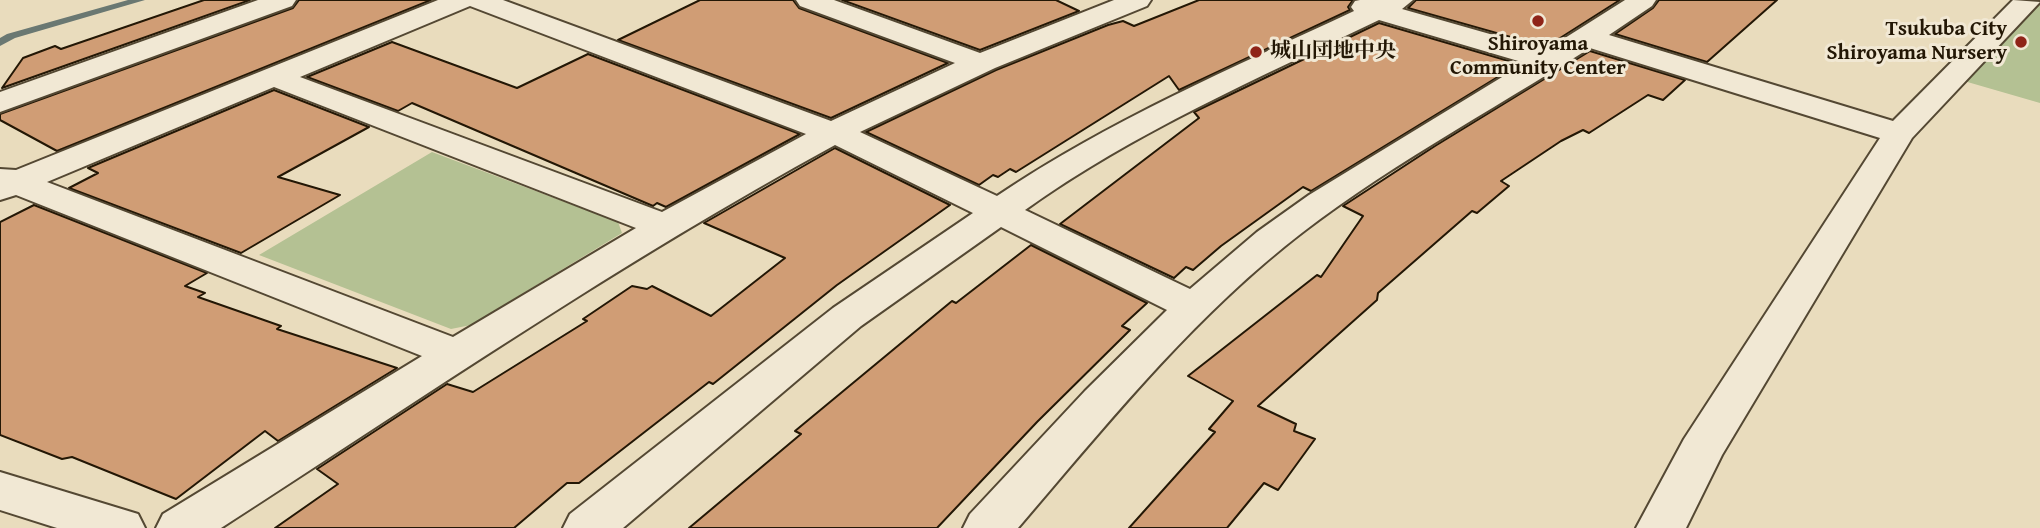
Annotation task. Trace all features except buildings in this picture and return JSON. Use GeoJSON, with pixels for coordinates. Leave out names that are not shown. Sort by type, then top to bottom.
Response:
{"type":"FeatureCollection","features":[{"type":"Feature","properties":{"kind":"street"},"geometry":{"type":"LineString","coordinates":[[0,103],[283,0]]}},
{"type":"Feature","properties":{"kind":"street"},"geometry":{"type":"LineString","coordinates":[[5,182],[274,77],[461,0]]}},
{"type":"Feature","properties":{"kind":"street"},"geometry":{"type":"LineString","coordinates":[[478,0],[861,144],[1194,307]]}},
{"type":"Feature","properties":{"kind":"street"},"geometry":{"type":"LineString","coordinates":[[809,0],[981,62]]}},
{"type":"Feature","properties":{"kind":"street"},"geometry":{"type":"LineString","coordinates":[[1342,0],[1390,6],[1550,61]]}},
{"type":"Feature","properties":{"kind":"street"},"geometry":{"type":"LineString","coordinates":[[1002,524],[1108,392],[1194,307],[1275,235],[1342,188],[1588,38],[1643,0]]}},
{"type":"Feature","properties":{"kind":"street"},"geometry":{"type":"LineString","coordinates":[[1661,528],[1701,451],[1899,133],[2028,0]]}},
{"type":"Feature","properties":{"kind":"street"},"geometry":{"type":"LineString","coordinates":[[181,528],[665,226],[832,133],[1111,3]]}},
{"type":"Feature","properties":{"kind":"street"},"geometry":{"type":"LineString","coordinates":[[588,528],[847,317],[997,211],[1084,156],[1138,126],[1206,91],[1390,6]]}},
{"type":"Feature","properties":{"kind":"street"},"geometry":{"type":"LineString","coordinates":[[1588,38],[1899,133]]}},
{"type":"Feature","properties":{"kind":"street"},"geometry":{"type":"LineString","coordinates":[[274,77],[665,226]]}},
{"type":"Feature","properties":{"kind":"street"},"geometry":{"type":"LineString","coordinates":[[5,182],[457,354]]}},
{"type":"Feature","properties":{"kind":"street"},"geometry":{"type":"LineString","coordinates":[[0,491],[120,528]]}},
{"type":"Feature","properties":{"kind":"green space"},"geometry":{"type":"Polygon","coordinates":[[[2040,2],[2040,103],[1964,81],[2040,2]]]}},
{"type":"Feature","properties":{"kind":"green space"},"geometry":{"type":"Polygon","coordinates":[[[432,152],[618,222],[622,233],[471,325],[451,329],[259,255],[432,152]]]}},
{"type":"Feature","properties":{"kind":"waterway"},"geometry":{"type":"LineString","coordinates":[[0,43],[11,36],[140,0]]}},
{"type":"Feature","properties":{"kind":"place","name":"Shiroyama Community Center"},"geometry":{"type":"Point","coordinates":[1538,21]}},
{"type":"Feature","properties":{"kind":"place","name":"Tsukuba City Shiroyama Nursery"},"geometry":{"type":"Point","coordinates":[2021,42]}},
{"type":"Feature","properties":{"kind":"place","name":"城山団地中央"},"geometry":{"type":"Point","coordinates":[1256,52]}}]}
